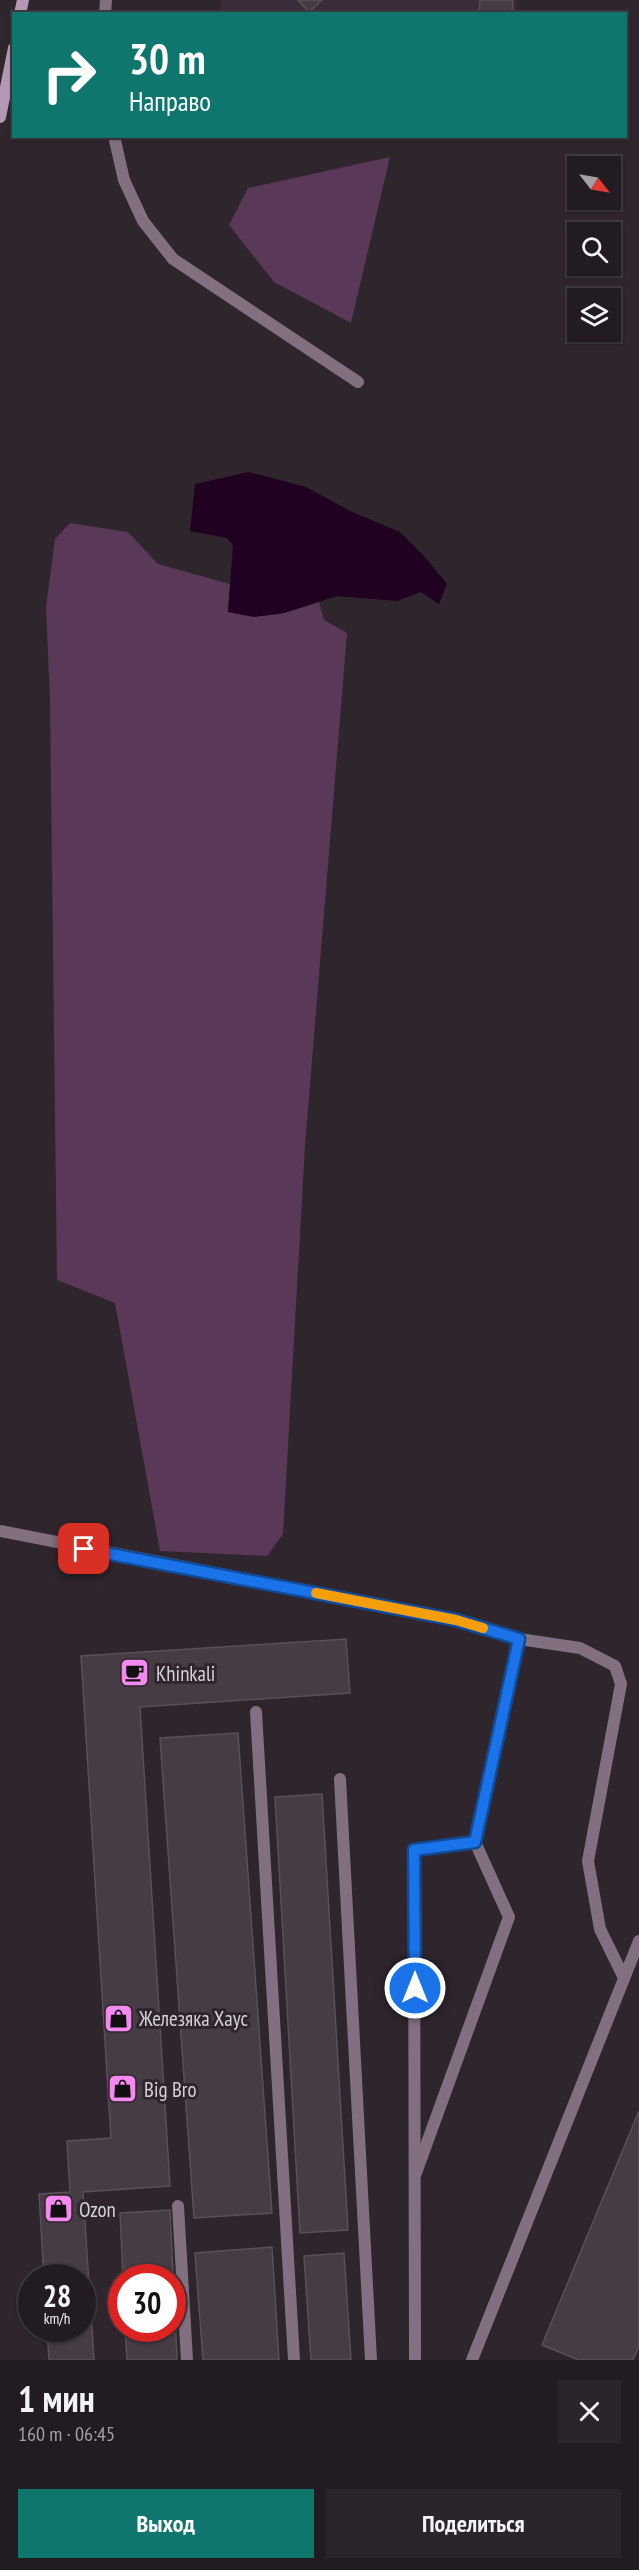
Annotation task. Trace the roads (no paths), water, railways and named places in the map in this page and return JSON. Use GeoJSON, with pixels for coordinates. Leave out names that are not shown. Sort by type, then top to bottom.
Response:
{"type":"FeatureCollection","features":[{"type":"Feature","properties":{"kind":"main road"},"geometry":{"type":"LineString","coordinates":[[0,117],[12,58]]}},
{"type":"Feature","properties":{"kind":"street"},"geometry":{"type":"LineString","coordinates":[[114,138],[124,180],[143,221],[173,259],[358,382]]}},
{"type":"Feature","properties":{"kind":"street"},"geometry":{"type":"LineString","coordinates":[[0,1531],[456,1620],[519,1639],[580,1648],[615,1666],[621,1684],[588,1861],[600,1929],[624,1978]]}},
{"type":"Feature","properties":{"kind":"street"},"geometry":{"type":"LineString","coordinates":[[416,2173],[509,1917],[475,1842],[519,1639]]}},
{"type":"Feature","properties":{"kind":"street"},"geometry":{"type":"LineString","coordinates":[[256,1712],[294,2360]]}},
{"type":"Feature","properties":{"kind":"street"},"geometry":{"type":"LineString","coordinates":[[340,1779],[371,2360]]}},
{"type":"Feature","properties":{"kind":"street"},"geometry":{"type":"LineString","coordinates":[[415,2360],[414,1850],[475,1842]]}},
{"type":"Feature","properties":{"kind":"street"},"geometry":{"type":"LineString","coordinates":[[471,2360],[639,1941]]}},
{"type":"Feature","properties":{"kind":"street"},"geometry":{"type":"LineString","coordinates":[[178,2206],[187,2360]]}},
{"type":"Feature","properties":{"kind":"place","name":"Khinkali"},"geometry":{"type":"Point","coordinates":[135,1673]}},
{"type":"Feature","properties":{"kind":"place","name":"Железяка Хаус"},"geometry":{"type":"Point","coordinates":[118,2018]}},
{"type":"Feature","properties":{"kind":"place","name":"Big Bro"},"geometry":{"type":"Point","coordinates":[123,2089]}},
{"type":"Feature","properties":{"kind":"place","name":"Ozon"},"geometry":{"type":"Point","coordinates":[58,2209]}}]}
